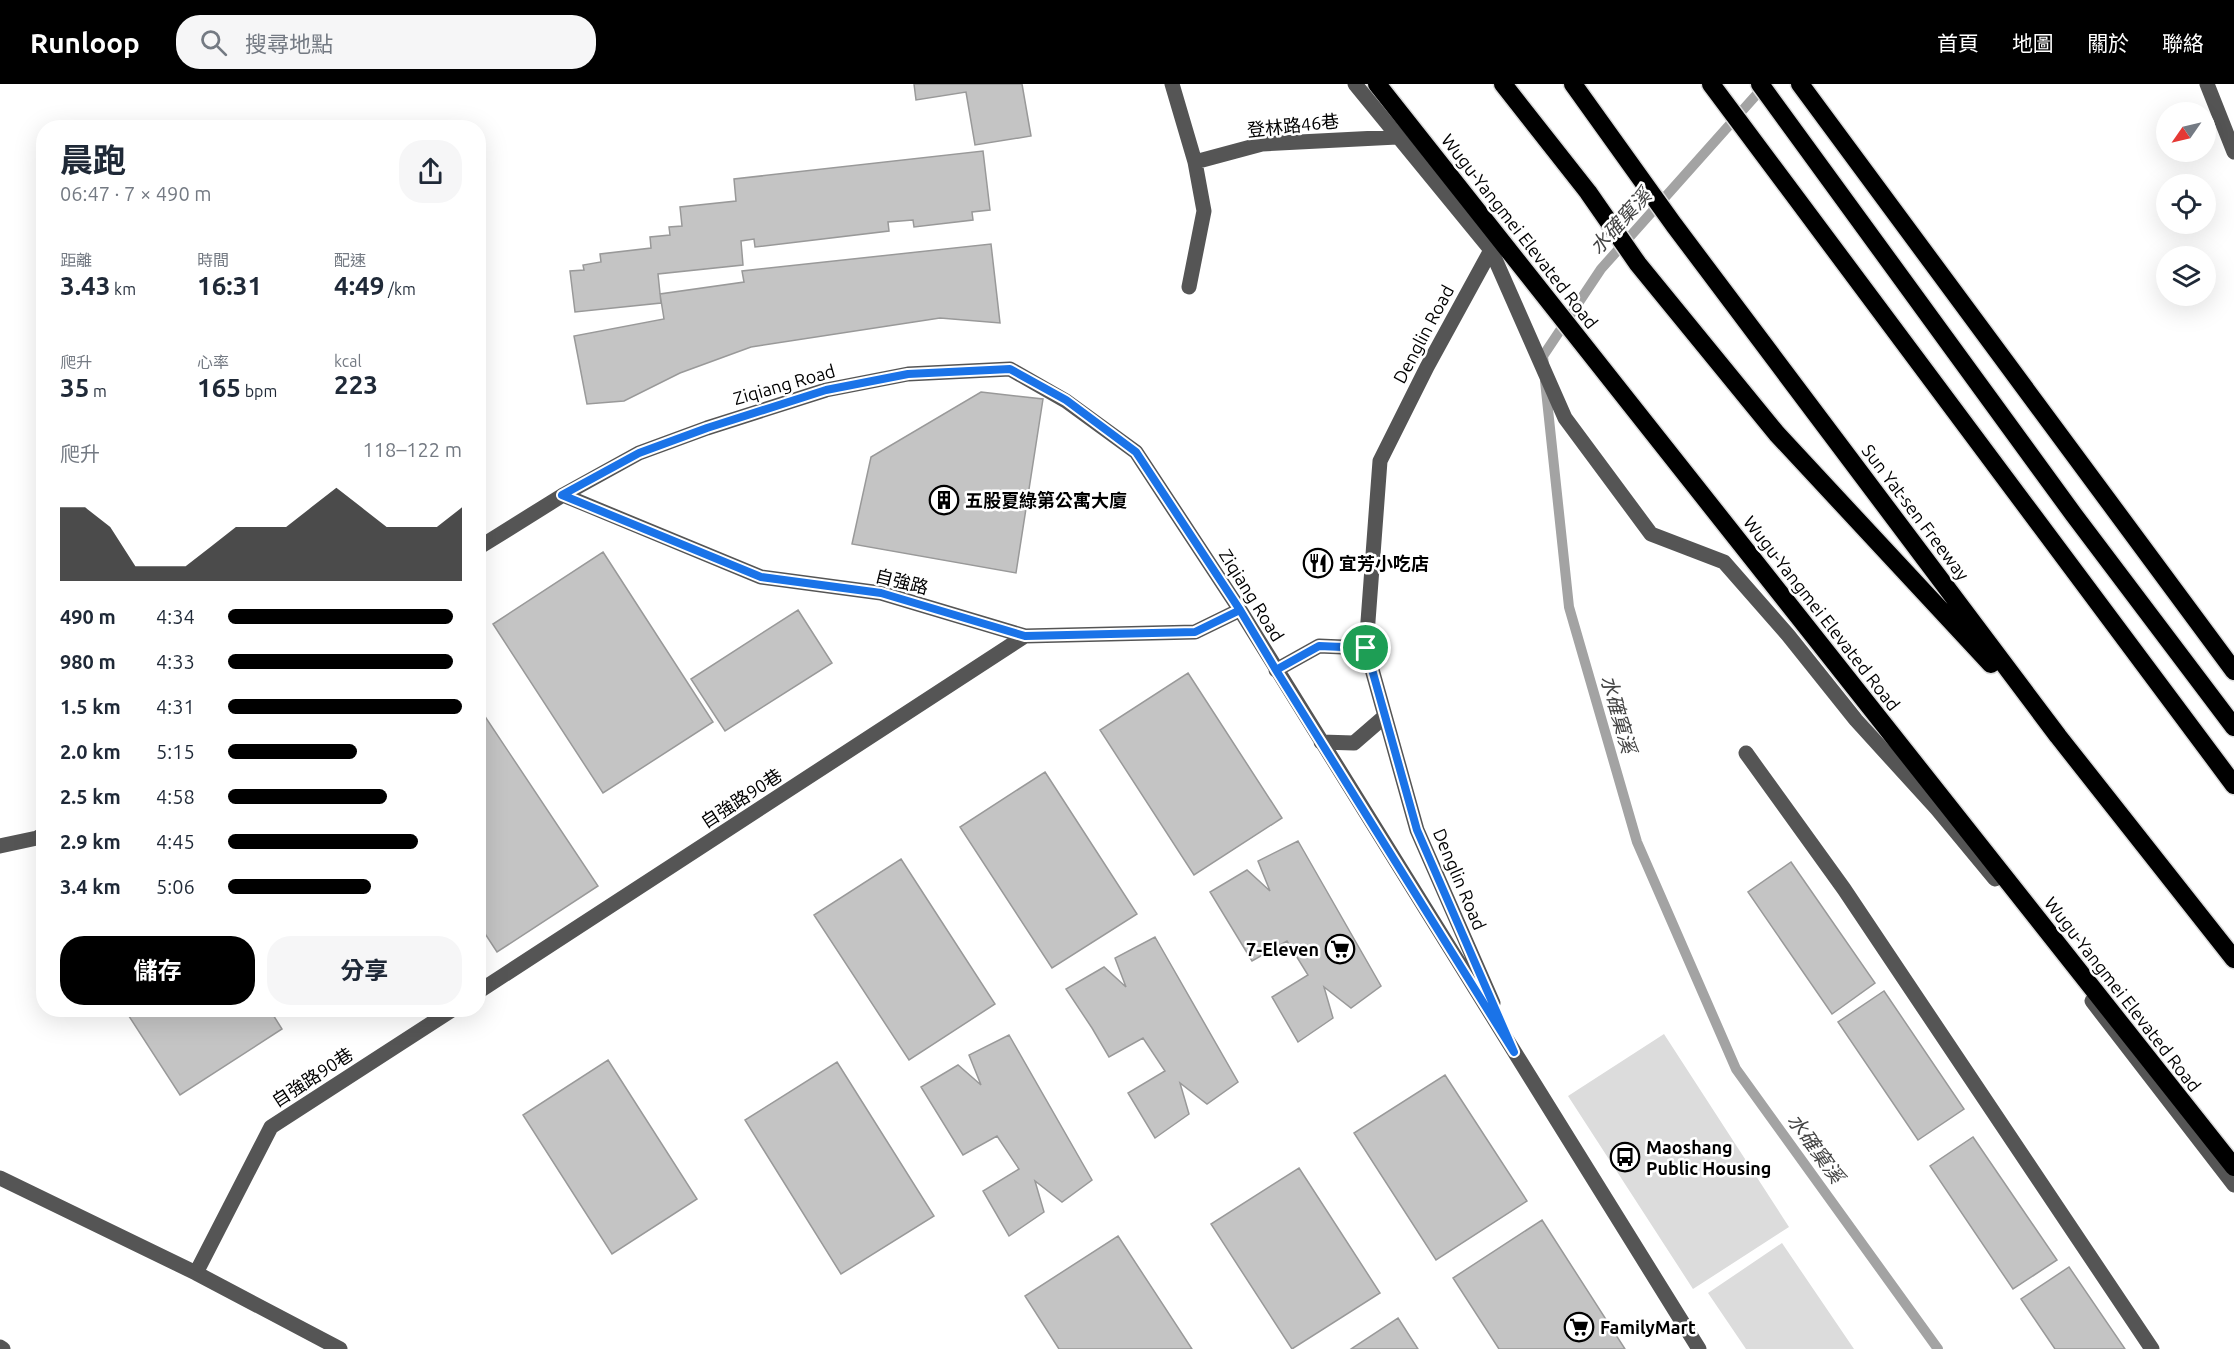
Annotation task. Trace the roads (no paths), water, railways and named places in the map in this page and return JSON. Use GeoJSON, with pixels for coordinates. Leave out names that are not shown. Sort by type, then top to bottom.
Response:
{"type":"FeatureCollection","features":[{"type":"Feature","properties":{"kind":"highway","name":"Wugu-Yangmei Elevated Road"},"geometry":{"type":"LineString","coordinates":[[1377,84],[2234,1167]]}},
{"type":"Feature","properties":{"kind":"highway"},"geometry":{"type":"LineString","coordinates":[[1503,84],[1588,192],[1638,264],[1777,434],[2058,736]]}},
{"type":"Feature","properties":{"kind":"highway","name":"Sun Yat-sen Freeway"},"geometry":{"type":"LineString","coordinates":[[1573,84],[1674,225],[2058,736],[2234,959]]}},
{"type":"Feature","properties":{"kind":"highway"},"geometry":{"type":"LineString","coordinates":[[1711,84],[2234,785]]}},
{"type":"Feature","properties":{"kind":"highway"},"geometry":{"type":"LineString","coordinates":[[1760,84],[2074,515],[2234,727]]}},
{"type":"Feature","properties":{"kind":"highway"},"geometry":{"type":"LineString","coordinates":[[1800,84],[2234,671]]}},
{"type":"Feature","properties":{"kind":"street"},"geometry":{"type":"LineString","coordinates":[[1172,84],[1194,162],[1204,210],[1189,287]]}},
{"type":"Feature","properties":{"kind":"street"},"geometry":{"type":"LineString","coordinates":[[1355,84],[1491,250],[1565,418],[1651,534],[1724,562],[1856,720],[1937,809],[2027,917],[2234,1185]]}},
{"type":"Feature","properties":{"kind":"street"},"geometry":{"type":"LineString","coordinates":[[2207,84],[2234,152]]}},
{"type":"Feature","properties":{"kind":"street","name":"登林路46巷"},"geometry":{"type":"LineString","coordinates":[[1194,162],[1262,144],[1397,136]]}},
{"type":"Feature","properties":{"kind":"street","name":"Denglin Road"},"geometry":{"type":"LineString","coordinates":[[1491,250],[1427,367],[1380,461],[1366,648],[1417,830],[1514,1052]]}},
{"type":"Feature","properties":{"kind":"street","name":"Ziqiang Road"},"geometry":{"type":"LineString","coordinates":[[486,543],[562,495],[639,453],[707,428],[826,390],[908,374],[1010,369],[1066,400],[1136,452],[1240,610],[1276,670]]}},
{"type":"Feature","properties":{"kind":"street","name":"自強路"},"geometry":{"type":"LineString","coordinates":[[562,495],[761,577],[881,593],[1025,636],[1195,632],[1240,610]]}},
{"type":"Feature","properties":{"kind":"street","name":"自強路90巷"},"geometry":{"type":"LineString","coordinates":[[486,987],[1025,636]]}},
{"type":"Feature","properties":{"kind":"street"},"geometry":{"type":"LineString","coordinates":[[1276,670],[1319,646],[1366,648]]}},
{"type":"Feature","properties":{"kind":"street","name":"Denglin Road"},"geometry":{"type":"LineString","coordinates":[[1276,670],[1699,1349]]}},
{"type":"Feature","properties":{"kind":"street"},"geometry":{"type":"LineString","coordinates":[[1322,742],[1354,743],[1384,717]]}},
{"type":"Feature","properties":{"kind":"street"},"geometry":{"type":"LineString","coordinates":[[1746,753],[1844,889],[2152,1349]]}},
{"type":"Feature","properties":{"kind":"street"},"geometry":{"type":"LineString","coordinates":[[0,846],[36,838]]}},
{"type":"Feature","properties":{"kind":"street","name":"自強路90巷"},"geometry":{"type":"LineString","coordinates":[[196,1273],[271,1127],[441,1017]]}},
{"type":"Feature","properties":{"kind":"street"},"geometry":{"type":"LineString","coordinates":[[0,1178],[196,1273],[339,1349]]}},
{"type":"Feature","properties":{"kind":"waterway","name":"水確窠溪"},"geometry":{"type":"LineString","coordinates":[[1544,366],[1543,356],[1601,269],[1766,84]]}},
{"type":"Feature","properties":{"kind":"waterway","name":"水確窠溪"},"geometry":{"type":"LineString","coordinates":[[1545,381],[1569,607],[1637,842],[1736,1069],[1938,1349]]}},
{"type":"Feature","properties":{"kind":"place","name":"五股夏綠第公寓大廈"},"geometry":{"type":"Point","coordinates":[944,500]}},
{"type":"Feature","properties":{"kind":"place","name":"宜芳小吃店"},"geometry":{"type":"Point","coordinates":[1318,563]}},
{"type":"Feature","properties":{"kind":"place","name":"7-Eleven"},"geometry":{"type":"Point","coordinates":[1340,949]}},
{"type":"Feature","properties":{"kind":"place","name":"Maoshang Public Housing"},"geometry":{"type":"Point","coordinates":[1625,1157]}},
{"type":"Feature","properties":{"kind":"place","name":"FamilyMart"},"geometry":{"type":"Point","coordinates":[1579,1327]}}]}
